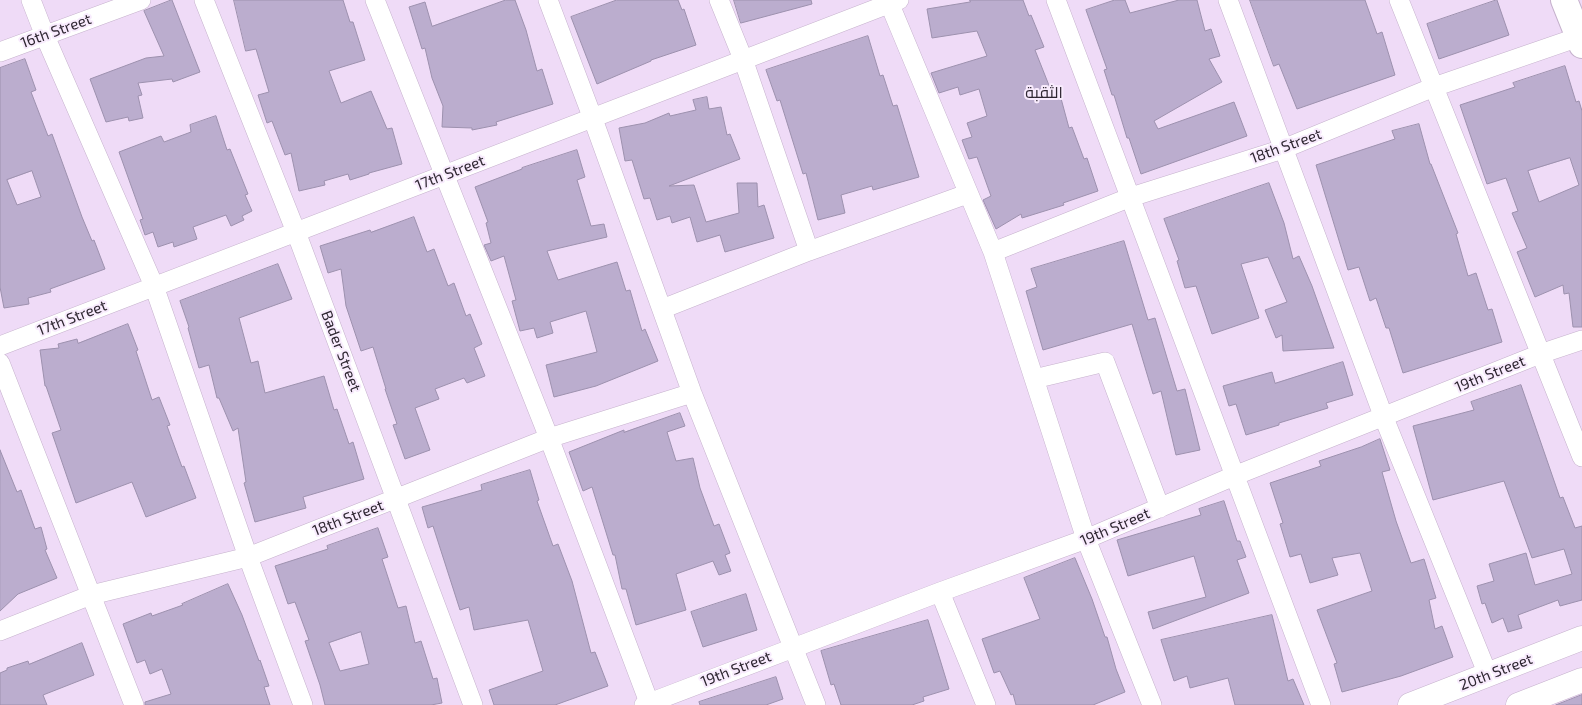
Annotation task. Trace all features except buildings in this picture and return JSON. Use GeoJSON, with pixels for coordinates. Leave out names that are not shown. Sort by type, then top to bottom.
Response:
{"type":"FeatureCollection","features":[{"type":"Feature","properties":{"kind":"main road"},"geometry":{"type":"LineString","coordinates":[[1564,0],[1580,41]]}},
{"type":"Feature","properties":{"kind":"street"},"geometry":{"type":"LineString","coordinates":[[31,0],[154,286],[248,557],[303,705]]}},
{"type":"Feature","properties":{"kind":"street","name":"16th Street"},"geometry":{"type":"LineString","coordinates":[[0,52],[141,0]]}},
{"type":"Feature","properties":{"kind":"street","name":"Bader Street"},"geometry":{"type":"LineString","coordinates":[[204,0],[296,232],[473,705]]}},
{"type":"Feature","properties":{"kind":"street"},"geometry":{"type":"LineString","coordinates":[[375,0],[549,438],[648,704]]}},
{"type":"Feature","properties":{"kind":"street"},"geometry":{"type":"LineString","coordinates":[[548,0],[692,393],[816,705]]}},
{"type":"Feature","properties":{"kind":"street"},"geometry":{"type":"LineString","coordinates":[[719,0],[743,60],[809,251]]}},
{"type":"Feature","properties":{"kind":"street"},"geometry":{"type":"LineString","coordinates":[[1056,0],[1321,705]]}},
{"type":"Feature","properties":{"kind":"street"},"geometry":{"type":"LineString","coordinates":[[1228,0],[1384,418],[1488,675]]}},
{"type":"Feature","properties":{"kind":"street"},"geometry":{"type":"LineString","coordinates":[[1399,0],[1582,457]]}},
{"type":"Feature","properties":{"kind":"street"},"geometry":{"type":"LineString","coordinates":[[892,1],[967,194],[993,252],[1086,539],[1152,705]]}},
{"type":"Feature","properties":{"kind":"street","name":"17th Street"},"geometry":{"type":"LineString","coordinates":[[0,346],[593,119],[892,1]]}},
{"type":"Feature","properties":{"kind":"street","name":"18th Street"},"geometry":{"type":"LineString","coordinates":[[993,252],[1131,197],[1283,149],[1434,87],[1580,41]]}},
{"type":"Feature","properties":{"kind":"street"},"geometry":{"type":"LineString","coordinates":[[662,309],[809,251],[967,194]]}},
{"type":"Feature","properties":{"kind":"street","name":"19th Street"},"geometry":{"type":"LineString","coordinates":[[648,704],[940,592],[1086,539],[1234,476],[1384,418],[1540,354],[1582,340]]}},
{"type":"Feature","properties":{"kind":"street"},"geometry":{"type":"LineString","coordinates":[[1034,379],[1105,362],[1160,508]]}},
{"type":"Feature","properties":{"kind":"street"},"geometry":{"type":"LineString","coordinates":[[0,363],[134,705]]}},
{"type":"Feature","properties":{"kind":"street","name":"18th Street"},"geometry":{"type":"LineString","coordinates":[[0,631],[91,596],[248,557],[549,438],[692,393]]}},
{"type":"Feature","properties":{"kind":"street"},"geometry":{"type":"LineString","coordinates":[[940,592],[986,705]]}},
{"type":"Feature","properties":{"kind":"street","name":"20th Street"},"geometry":{"type":"LineString","coordinates":[[1410,705],[1582,638]]}},
{"type":"Feature","properties":{"kind":"street"},"geometry":{"type":"LineString","coordinates":[[1518,705],[1582,680]]}},
{"type":"Feature","properties":{"kind":"district","name":"الثقبة"},"geometry":{"type":"Point","coordinates":[1044,93]}}]}
